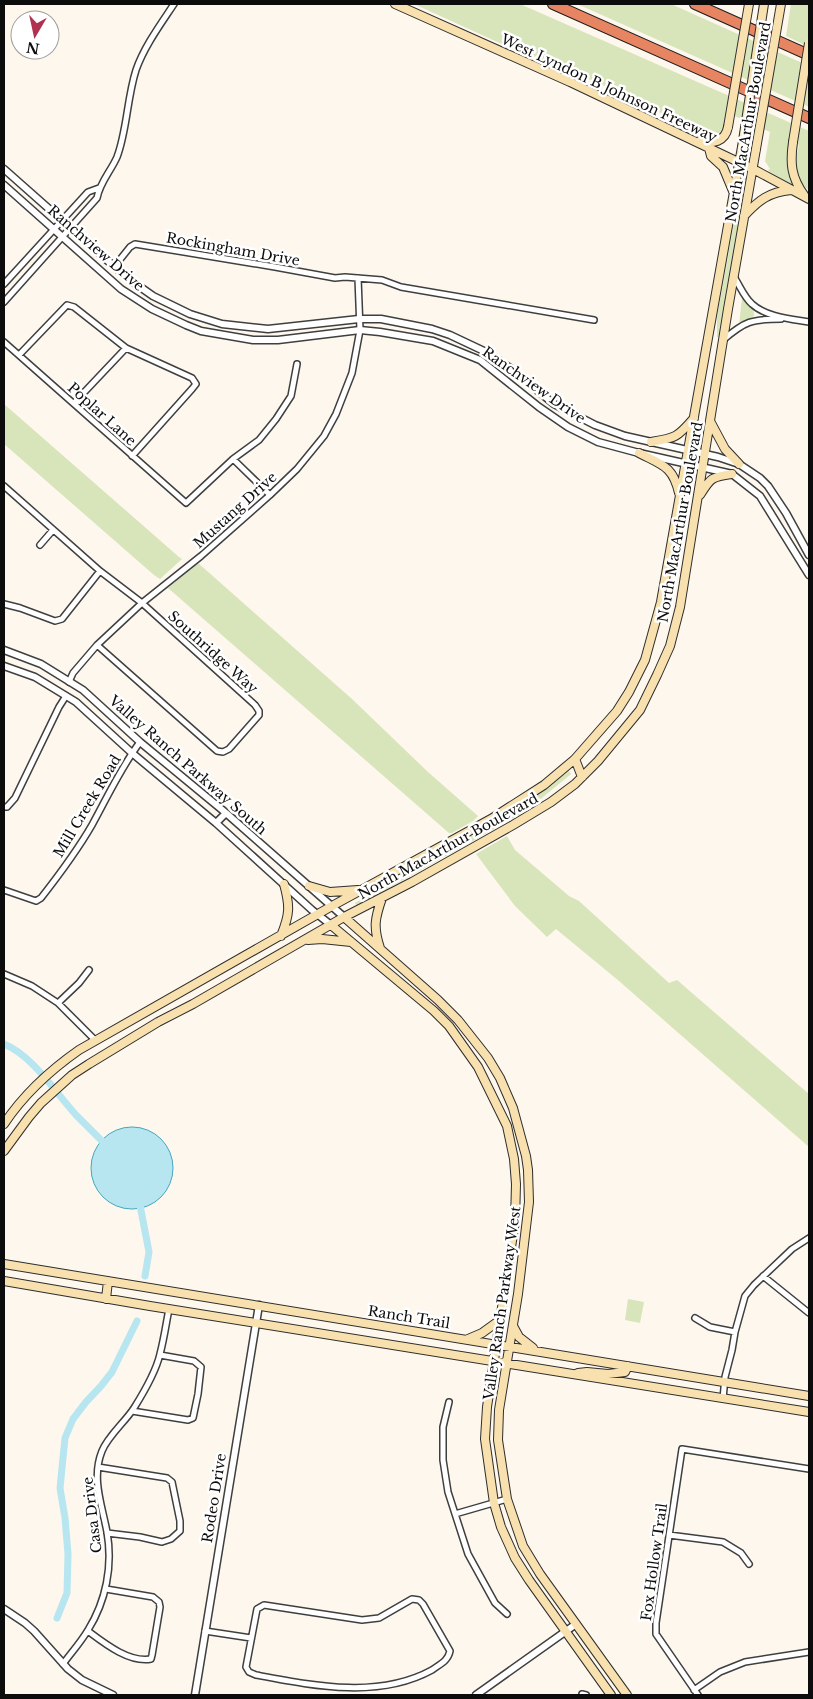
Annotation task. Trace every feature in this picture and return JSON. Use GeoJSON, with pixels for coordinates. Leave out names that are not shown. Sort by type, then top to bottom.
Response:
{"type":"FeatureCollection","features":[{"type":"Feature","properties":{"kind":"highway"},"geometry":{"type":"LineString","coordinates":[[553,4],[809,118]]}},
{"type":"Feature","properties":{"kind":"highway"},"geometry":{"type":"LineString","coordinates":[[695,4],[809,55]]}},
{"type":"Feature","properties":{"kind":"highway"},"geometry":{"type":"LineString","coordinates":[[705,4],[721,15]]}},
{"type":"Feature","properties":{"kind":"main road","name":"West Lyndon B Johnson Freeway"},"geometry":{"type":"LineString","coordinates":[[395,4],[570,82],[753,169],[807,198]]}},
{"type":"Feature","properties":{"kind":"main road"},"geometry":{"type":"LineString","coordinates":[[688,138],[714,142],[724,137],[728,128],[749,4]]}},
{"type":"Feature","properties":{"kind":"main road","name":"North MacArthur Boulevard"},"geometry":{"type":"LineString","coordinates":[[4,1122],[28,1092],[64,1061],[96,1041],[332,906],[492,819],[544,785],[575,759],[617,711],[646,660],[662,602],[742,147],[764,4]]}},
{"type":"Feature","properties":{"kind":"main road","name":"North MacArthur Boulevard"},"geometry":{"type":"LineString","coordinates":[[4,1151],[28,1117],[72,1075],[144,1030],[551,802],[592,768],[640,710],[670,646],[680,607],[723,341],[781,4]]}},
{"type":"Feature","properties":{"kind":"main road"},"geometry":{"type":"LineString","coordinates":[[807,198],[798,187],[792,174],[791,166],[809,43]]}},
{"type":"Feature","properties":{"kind":"main road"},"geometry":{"type":"LineString","coordinates":[[709,148],[711,156],[723,167],[733,192]]}},
{"type":"Feature","properties":{"kind":"main road"},"geometry":{"type":"LineString","coordinates":[[744,216],[770,194],[778,191],[792,190]]}},
{"type":"Feature","properties":{"kind":"main road"},"geometry":{"type":"LineString","coordinates":[[650,442],[672,439],[695,417]]}},
{"type":"Feature","properties":{"kind":"main road"},"geometry":{"type":"LineString","coordinates":[[710,421],[725,449],[739,464]]}},
{"type":"Feature","properties":{"kind":"main road"},"geometry":{"type":"LineString","coordinates":[[639,453],[666,467],[676,479],[680,498]]}},
{"type":"Feature","properties":{"kind":"main road"},"geometry":{"type":"LineString","coordinates":[[697,502],[707,484],[715,476],[732,474]]}},
{"type":"Feature","properties":{"kind":"main road"},"geometry":{"type":"LineString","coordinates":[[575,759],[592,768]]}},
{"type":"Feature","properties":{"kind":"main road"},"geometry":{"type":"LineString","coordinates":[[575,759],[582,777]]}},
{"type":"Feature","properties":{"kind":"main road"},"geometry":{"type":"LineString","coordinates":[[281,936],[289,914],[284,884]]}},
{"type":"Feature","properties":{"kind":"main road"},"geometry":{"type":"LineString","coordinates":[[309,886],[330,892],[363,890]]}},
{"type":"Feature","properties":{"kind":"main road"},"geometry":{"type":"LineString","coordinates":[[380,950],[375,931],[375,921],[382,898]]}},
{"type":"Feature","properties":{"kind":"main road","name":"Valley Ranch Parkway West"},"geometry":{"type":"LineString","coordinates":[[344,917],[446,1007],[488,1058],[500,1078],[513,1108],[528,1170],[528,1221],[499,1410],[498,1440],[507,1500],[523,1546],[540,1574],[627,1695]]}},
{"type":"Feature","properties":{"kind":"main road","name":"Valley Ranch Parkway West"},"geometry":{"type":"LineString","coordinates":[[331,925],[434,1010],[449,1026],[478,1067],[507,1126],[514,1159],[516,1184],[515,1220],[487,1407],[485,1439],[494,1503],[501,1527],[515,1558],[528,1580],[610,1695]]}},
{"type":"Feature","properties":{"kind":"main road"},"geometry":{"type":"LineString","coordinates":[[303,941],[322,939],[352,942]]}},
{"type":"Feature","properties":{"kind":"main road"},"geometry":{"type":"LineString","coordinates":[[186,990],[193,1004]]}},
{"type":"Feature","properties":{"kind":"main road"},"geometry":{"type":"LineString","coordinates":[[463,1046],[473,1039]]}},
{"type":"Feature","properties":{"kind":"main road"},"geometry":{"type":"LineString","coordinates":[[516,1184],[528,1184]]}},
{"type":"Feature","properties":{"kind":"main road"},"geometry":{"type":"LineString","coordinates":[[4,1259],[7,1264]]}},
{"type":"Feature","properties":{"kind":"main road","name":"Ranch Trail"},"geometry":{"type":"LineString","coordinates":[[7,1264],[809,1396]]}},
{"type":"Feature","properties":{"kind":"main road"},"geometry":{"type":"LineString","coordinates":[[106,1299],[108,1281]]}},
{"type":"Feature","properties":{"kind":"main road"},"geometry":{"type":"LineString","coordinates":[[5,1282],[809,1412]]}},
{"type":"Feature","properties":{"kind":"main road"},"geometry":{"type":"LineString","coordinates":[[467,1339],[482,1333],[500,1320]]}},
{"type":"Feature","properties":{"kind":"main road"},"geometry":{"type":"LineString","coordinates":[[513,1326],[522,1341],[536,1350]]}},
{"type":"Feature","properties":{"kind":"main road"},"geometry":{"type":"LineString","coordinates":[[569,1374],[625,1372],[628,1366]]}},
{"type":"Feature","properties":{"kind":"street"},"geometry":{"type":"LineString","coordinates":[[4,302],[98,198],[99,188],[117,156],[136,69],[153,35],[174,4]]}},
{"type":"Feature","properties":{"kind":"street","name":"Ranchview Drive"},"geometry":{"type":"LineString","coordinates":[[4,169],[126,277],[154,296],[190,314],[222,324],[268,329],[359,319],[381,319],[432,329],[450,335],[486,352],[528,382],[561,409],[607,430],[739,464],[760,478],[768,486],[809,555]]}},
{"type":"Feature","properties":{"kind":"street","name":"Ranchview Drive"},"geometry":{"type":"LineString","coordinates":[[4,185],[139,302],[165,316],[201,331],[239,338],[270,340],[360,330],[433,341],[480,360],[539,407],[568,427],[598,442],[732,474],[760,496],[809,574]]}},
{"type":"Feature","properties":{"kind":"street"},"geometry":{"type":"LineString","coordinates":[[4,284],[88,192],[99,188]]}},
{"type":"Feature","properties":{"kind":"street","name":"Rockingham Drive"},"geometry":{"type":"LineString","coordinates":[[114,267],[130,247],[135,244],[335,278],[382,280],[401,287],[594,320]]}},
{"type":"Feature","properties":{"kind":"street"},"geometry":{"type":"LineString","coordinates":[[734,276],[746,297],[755,307],[786,319]]}},
{"type":"Feature","properties":{"kind":"street"},"geometry":{"type":"LineString","coordinates":[[358,278],[359,319]]}},
{"type":"Feature","properties":{"kind":"street"},"geometry":{"type":"LineString","coordinates":[[19,355],[67,305],[74,307],[126,348],[192,378],[196,384],[132,456]]}},
{"type":"Feature","properties":{"kind":"street"},"geometry":{"type":"LineString","coordinates":[[186,325],[190,314]]}},
{"type":"Feature","properties":{"kind":"street","name":"Mustang Drive"},"geometry":{"type":"LineString","coordinates":[[69,682],[73,673],[97,645],[142,603],[201,556],[270,495],[313,451],[336,414],[352,373],[360,330],[359,319]]}},
{"type":"Feature","properties":{"kind":"street"},"geometry":{"type":"LineString","coordinates":[[723,341],[743,325],[761,319],[786,319],[809,322]]}},
{"type":"Feature","properties":{"kind":"street","name":"Poplar Lane"},"geometry":{"type":"LineString","coordinates":[[4,342],[186,503],[233,460]]}},
{"type":"Feature","properties":{"kind":"street"},"geometry":{"type":"LineString","coordinates":[[74,403],[126,348]]}},
{"type":"Feature","properties":{"kind":"street"},"geometry":{"type":"LineString","coordinates":[[270,495],[233,460],[259,440],[276,419],[291,396],[297,364]]}},
{"type":"Feature","properties":{"kind":"street"},"geometry":{"type":"LineString","coordinates":[[520,391],[528,382]]}},
{"type":"Feature","properties":{"kind":"street","name":"Southridge Way"},"geometry":{"type":"LineString","coordinates":[[4,486],[100,571],[142,603],[258,708],[257,718],[229,749],[223,752],[217,751],[97,645]]}},
{"type":"Feature","properties":{"kind":"street"},"geometry":{"type":"LineString","coordinates":[[40,544],[53,530]]}},
{"type":"Feature","properties":{"kind":"street"},"geometry":{"type":"LineString","coordinates":[[4,604],[20,608],[55,622],[62,619],[100,571]]}},
{"type":"Feature","properties":{"kind":"street","name":"Valley Ranch Parkway South"},"geometry":{"type":"LineString","coordinates":[[4,650],[41,664],[83,690],[140,742],[226,813],[344,917]]}},
{"type":"Feature","properties":{"kind":"street","name":"Valley Ranch Parkway South"},"geometry":{"type":"LineString","coordinates":[[4,666],[34,677],[76,702],[132,753],[216,823],[331,925]]}},
{"type":"Feature","properties":{"kind":"street"},"geometry":{"type":"LineString","coordinates":[[4,807],[7,807],[15,798],[66,696]]}},
{"type":"Feature","properties":{"kind":"street","name":"Mill Creek Road"},"geometry":{"type":"LineString","coordinates":[[4,890],[36,901],[41,898],[66,865],[91,826],[123,766],[140,742]]}},
{"type":"Feature","properties":{"kind":"street"},"geometry":{"type":"LineString","coordinates":[[216,823],[226,813]]}},
{"type":"Feature","properties":{"kind":"street"},"geometry":{"type":"LineString","coordinates":[[58,1003],[79,983],[89,970]]}},
{"type":"Feature","properties":{"kind":"street"},"geometry":{"type":"LineString","coordinates":[[4,974],[32,986],[58,1003],[96,1041]]}},
{"type":"Feature","properties":{"kind":"street"},"geometry":{"type":"LineString","coordinates":[[722,1399],[734,1332],[746,1296],[763,1276],[792,1249],[809,1238]]}},
{"type":"Feature","properties":{"kind":"street"},"geometry":{"type":"LineString","coordinates":[[763,1276],[809,1313]]}},
{"type":"Feature","properties":{"kind":"street","name":"Rodeo Drive"},"geometry":{"type":"LineString","coordinates":[[195,1695],[260,1305]]}},
{"type":"Feature","properties":{"kind":"street","name":"Casa Drive"},"geometry":{"type":"LineString","coordinates":[[63,1664],[88,1631],[100,1607],[106,1589],[108,1569],[107,1533],[97,1487],[98,1468],[103,1449],[132,1411],[146,1386],[160,1355],[169,1309]]}},
{"type":"Feature","properties":{"kind":"street"},"geometry":{"type":"LineString","coordinates":[[695,1318],[710,1327],[734,1332]]}},
{"type":"Feature","properties":{"kind":"street"},"geometry":{"type":"LineString","coordinates":[[132,1411],[188,1420],[193,1418],[201,1367],[194,1362],[160,1355]]}},
{"type":"Feature","properties":{"kind":"street"},"geometry":{"type":"LineString","coordinates":[[449,1402],[443,1427],[444,1460],[448,1492],[468,1554],[495,1603],[507,1614]]}},
{"type":"Feature","properties":{"kind":"street","name":"Fox Hollow Trail"},"geometry":{"type":"LineString","coordinates":[[698,1695],[656,1634],[656,1623],[682,1449],[809,1470]]}},
{"type":"Feature","properties":{"kind":"street"},"geometry":{"type":"LineString","coordinates":[[98,1468],[167,1478],[172,1482],[180,1521],[180,1531],[171,1539],[162,1542],[107,1533]]}},
{"type":"Feature","properties":{"kind":"street"},"geometry":{"type":"LineString","coordinates":[[455,1514],[507,1500]]}},
{"type":"Feature","properties":{"kind":"street"},"geometry":{"type":"LineString","coordinates":[[669,1535],[723,1542],[741,1553],[749,1564]]}},
{"type":"Feature","properties":{"kind":"street"},"geometry":{"type":"LineString","coordinates":[[88,1631],[109,1647],[134,1658],[150,1659],[160,1607],[159,1602],[153,1597],[106,1589]]}},
{"type":"Feature","properties":{"kind":"street"},"geometry":{"type":"LineString","coordinates":[[412,1599],[419,1600],[423,1604],[450,1651],[446,1660],[420,1679],[388,1690],[353,1692],[256,1675],[249,1672],[246,1667],[251,1638],[257,1609],[264,1605],[362,1620],[379,1618],[412,1599]]}},
{"type":"Feature","properties":{"kind":"street"},"geometry":{"type":"LineString","coordinates":[[4,1609],[43,1640],[63,1664],[82,1680],[113,1695]]}},
{"type":"Feature","properties":{"kind":"street"},"geometry":{"type":"LineString","coordinates":[[476,1695],[576,1624]]}},
{"type":"Feature","properties":{"kind":"street"},"geometry":{"type":"LineString","coordinates":[[205,1631],[251,1638]]}},
{"type":"Feature","properties":{"kind":"street"},"geometry":{"type":"LineString","coordinates":[[694,1690],[720,1672],[745,1662],[809,1652]]}},
{"type":"Feature","properties":{"kind":"green space"},"geometry":{"type":"Polygon","coordinates":[[[414,4],[520,4],[809,131],[809,190],[796,175],[795,164],[799,145],[791,141],[788,170],[794,187],[773,177],[768,170],[770,169],[765,161],[770,132],[728,113],[723,131],[712,136],[707,135],[594,81],[548,65],[414,4]]]}},
{"type":"Feature","properties":{"kind":"green space"},"geometry":{"type":"Polygon","coordinates":[[[577,4],[671,4],[809,66],[809,107],[577,4]]]}},
{"type":"Feature","properties":{"kind":"green space"},"geometry":{"type":"Polygon","coordinates":[[[791,4],[809,4],[809,47],[786,36],[791,4]]]}},
{"type":"Feature","properties":{"kind":"green space"},"geometry":{"type":"Polygon","coordinates":[[[742,178],[746,178],[719,337],[717,337],[717,317],[742,178]]]}},
{"type":"Feature","properties":{"kind":"green space"},"geometry":{"type":"Polygon","coordinates":[[[742,298],[752,308],[754,316],[739,325],[742,298]]]}},
{"type":"Feature","properties":{"kind":"green space"},"geometry":{"type":"Polygon","coordinates":[[[4,404],[182,559],[160,579],[154,575],[4,444],[4,404]]]}},
{"type":"Feature","properties":{"kind":"green space"},"geometry":{"type":"Polygon","coordinates":[[[198,563],[352,699],[428,772],[478,816],[473,821],[449,833],[168,588],[198,563]]]}},
{"type":"Feature","properties":{"kind":"green space"},"geometry":{"type":"Polygon","coordinates":[[[569,771],[571,774],[526,811],[357,906],[355,903],[403,876],[423,861],[530,800],[569,771]]]}},
{"type":"Feature","properties":{"kind":"green space"},"geometry":{"type":"Polygon","coordinates":[[[507,836],[515,850],[569,896],[579,901],[669,983],[677,980],[809,1094],[809,1147],[619,981],[556,929],[547,937],[515,906],[476,854],[507,836]]]}},
{"type":"Feature","properties":{"kind":"green space"},"geometry":{"type":"Polygon","coordinates":[[[628,1299],[644,1302],[640,1323],[625,1320],[628,1299]]]}},
{"type":"Feature","properties":{"kind":"water"},"geometry":{"type":"Polygon","coordinates":[[[132,1127],[148,1130],[161,1139],[170,1152],[173,1168],[170,1184],[161,1197],[148,1206],[132,1209],[116,1206],[103,1197],[94,1184],[91,1168],[94,1152],[103,1139],[116,1130],[132,1127]]]}},
{"type":"Feature","properties":{"kind":"waterway"},"geometry":{"type":"LineString","coordinates":[[4,1044],[14,1049],[34,1065],[76,1115],[106,1145]]}},
{"type":"Feature","properties":{"kind":"waterway"},"geometry":{"type":"LineString","coordinates":[[139,1200],[149,1252],[145,1276]]}},
{"type":"Feature","properties":{"kind":"waterway"},"geometry":{"type":"LineString","coordinates":[[57,1618],[67,1593],[68,1554],[60,1488],[65,1438],[73,1419],[112,1372],[137,1321]]}}]}
